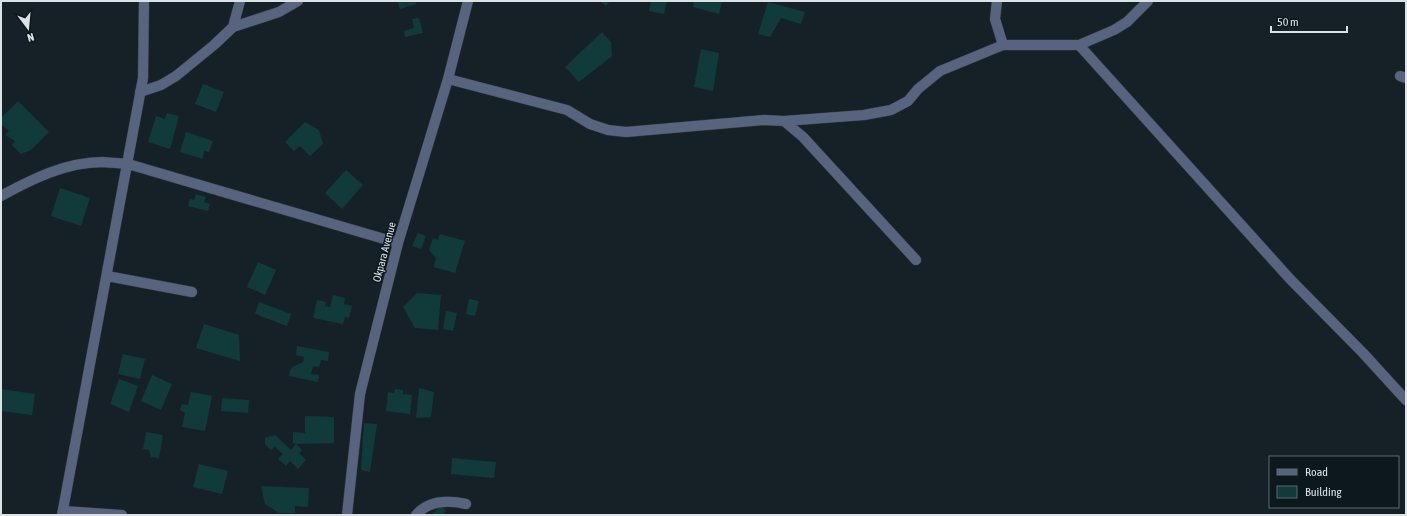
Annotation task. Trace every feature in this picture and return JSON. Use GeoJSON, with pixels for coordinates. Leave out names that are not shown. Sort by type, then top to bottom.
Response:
{"type":"FeatureCollection","features":[{"type":"Feature","properties":{"kind":"street"},"geometry":{"type":"LineString","coordinates":[[122,515],[62,513],[128,164],[140,92],[142,78],[144,1]]}},
{"type":"Feature","properties":{"kind":"street"},"geometry":{"type":"LineString","coordinates":[[233,27],[240,1]]}},
{"type":"Feature","properties":{"kind":"street"},"geometry":{"type":"LineString","coordinates":[[140,92],[160,85],[176,76],[214,45],[233,27],[279,12],[298,1]]}},
{"type":"Feature","properties":{"kind":"street","name":"Okpara Avenue"},"geometry":{"type":"LineString","coordinates":[[347,515],[360,394],[398,243],[448,79],[468,1]]}},
{"type":"Feature","properties":{"kind":"street"},"geometry":{"type":"LineString","coordinates":[[997,1],[996,19],[1003,45]]}},
{"type":"Feature","properties":{"kind":"street"},"geometry":{"type":"LineString","coordinates":[[448,79],[567,110],[590,124],[608,130],[626,132],[764,120],[784,121],[864,115],[892,110],[908,101],[918,89],[940,71],[1003,45],[1079,45],[1114,30],[1127,22],[1148,1]]}},
{"type":"Feature","properties":{"kind":"street"},"geometry":{"type":"LineString","coordinates":[[1079,45],[1290,279],[1363,353],[1406,400]]}},
{"type":"Feature","properties":{"kind":"street"},"geometry":{"type":"LineString","coordinates":[[784,121],[803,137],[916,260]]}},
{"type":"Feature","properties":{"kind":"street"},"geometry":{"type":"LineString","coordinates":[[1,196],[27,182],[55,170],[83,164],[102,162],[128,164],[398,243]]}},
{"type":"Feature","properties":{"kind":"street"},"geometry":{"type":"LineString","coordinates":[[106,276],[192,292]]}},
{"type":"Feature","properties":{"kind":"street"},"geometry":{"type":"LineString","coordinates":[[416,515],[427,506],[437,503],[454,501],[466,504]]}},
{"type":"Feature","properties":{"kind":"building"},"geometry":{"type":"Polygon","coordinates":[[[397,1],[416,1],[416,4],[400,9],[397,1]]]}},
{"type":"Feature","properties":{"kind":"building"},"geometry":{"type":"Polygon","coordinates":[[[599,1],[610,1],[606,6],[599,1]]]}},
{"type":"Feature","properties":{"kind":"building"},"geometry":{"type":"Polygon","coordinates":[[[651,1],[667,1],[664,14],[649,11],[651,1]]]}},
{"type":"Feature","properties":{"kind":"building"},"geometry":{"type":"Polygon","coordinates":[[[694,1],[722,1],[719,14],[693,7],[694,1]]]}},
{"type":"Feature","properties":{"kind":"building"},"geometry":{"type":"Polygon","coordinates":[[[768,2],[805,12],[801,24],[781,18],[770,37],[758,34],[768,2]]]}},
{"type":"Feature","properties":{"kind":"building"},"geometry":{"type":"Polygon","coordinates":[[[419,18],[423,33],[405,37],[404,31],[414,28],[412,19],[419,18]]]}},
{"type":"Feature","properties":{"kind":"building"},"geometry":{"type":"Polygon","coordinates":[[[602,32],[611,42],[612,56],[579,82],[565,67],[602,32]]]}},
{"type":"Feature","properties":{"kind":"building"},"geometry":{"type":"Polygon","coordinates":[[[701,49],[719,53],[713,91],[694,87],[701,49]]]}},
{"type":"Feature","properties":{"kind":"building"},"geometry":{"type":"Polygon","coordinates":[[[203,84],[224,92],[216,112],[195,104],[203,84]]]}},
{"type":"Feature","properties":{"kind":"building"},"geometry":{"type":"Polygon","coordinates":[[[18,101],[49,132],[31,150],[21,154],[12,145],[15,141],[5,135],[9,131],[1,124],[1,118],[18,101]]]}},
{"type":"Feature","properties":{"kind":"building"},"geometry":{"type":"Polygon","coordinates":[[[167,113],[179,116],[170,149],[148,142],[156,116],[165,119],[167,113]]]}},
{"type":"Feature","properties":{"kind":"building"},"geometry":{"type":"Polygon","coordinates":[[[305,122],[319,130],[323,144],[310,156],[300,146],[294,151],[285,142],[305,122]]]}},
{"type":"Feature","properties":{"kind":"building"},"geometry":{"type":"Polygon","coordinates":[[[186,132],[213,141],[209,152],[204,151],[203,159],[180,152],[186,132]]]}},
{"type":"Feature","properties":{"kind":"building"},"geometry":{"type":"Polygon","coordinates":[[[346,170],[363,185],[342,209],[325,193],[346,170]]]}},
{"type":"Feature","properties":{"kind":"building"},"geometry":{"type":"Polygon","coordinates":[[[60,188],[90,198],[81,226],[51,216],[60,188]]]}},
{"type":"Feature","properties":{"kind":"building"},"geometry":{"type":"Polygon","coordinates":[[[196,194],[206,197],[204,202],[210,204],[208,211],[188,206],[190,199],[194,200],[196,194]]]}},
{"type":"Feature","properties":{"kind":"building"},"geometry":{"type":"Polygon","coordinates":[[[418,233],[426,236],[421,249],[412,246],[418,233]]]}},
{"type":"Feature","properties":{"kind":"building"},"geometry":{"type":"Polygon","coordinates":[[[440,234],[465,241],[455,273],[434,267],[436,258],[429,250],[433,238],[438,240],[440,234]]]}},
{"type":"Feature","properties":{"kind":"building"},"geometry":{"type":"Polygon","coordinates":[[[258,262],[276,270],[265,295],[247,287],[258,262]]]}},
{"type":"Feature","properties":{"kind":"building"},"geometry":{"type":"Polygon","coordinates":[[[417,293],[441,295],[438,330],[415,328],[403,307],[417,293]]]}},
{"type":"Feature","properties":{"kind":"building"},"geometry":{"type":"Polygon","coordinates":[[[333,295],[345,298],[344,304],[352,306],[349,318],[345,317],[343,324],[313,318],[317,300],[326,302],[325,306],[330,307],[333,295]]]}},
{"type":"Feature","properties":{"kind":"building"},"geometry":{"type":"Polygon","coordinates":[[[469,299],[479,301],[475,316],[466,314],[469,299]]]}},
{"type":"Feature","properties":{"kind":"building"},"geometry":{"type":"Polygon","coordinates":[[[259,302],[291,314],[287,326],[255,314],[259,302]]]}},
{"type":"Feature","properties":{"kind":"building"},"geometry":{"type":"Polygon","coordinates":[[[446,311],[457,313],[453,331],[443,329],[446,311]]]}},
{"type":"Feature","properties":{"kind":"building"},"geometry":{"type":"Polygon","coordinates":[[[204,324],[239,335],[240,361],[196,348],[204,324]]]}},
{"type":"Feature","properties":{"kind":"building"},"geometry":{"type":"Polygon","coordinates":[[[297,346],[329,352],[328,361],[321,360],[319,367],[313,366],[311,374],[319,375],[318,382],[289,376],[290,370],[294,366],[303,362],[304,357],[296,355],[297,346]]]}},
{"type":"Feature","properties":{"kind":"building"},"geometry":{"type":"Polygon","coordinates":[[[123,354],[145,359],[140,379],[118,374],[123,354]]]}},
{"type":"Feature","properties":{"kind":"building"},"geometry":{"type":"Polygon","coordinates":[[[152,375],[172,384],[161,410],[141,401],[152,375]]]}},
{"type":"Feature","properties":{"kind":"building"},"geometry":{"type":"Polygon","coordinates":[[[119,379],[138,386],[129,412],[110,404],[119,379]]]}},
{"type":"Feature","properties":{"kind":"building"},"geometry":{"type":"Polygon","coordinates":[[[419,388],[434,392],[431,417],[416,418],[419,388]]]}},
{"type":"Feature","properties":{"kind":"building"},"geometry":{"type":"Polygon","coordinates":[[[1,389],[35,394],[32,415],[1,411],[1,389]]]}},
{"type":"Feature","properties":{"kind":"building"},"geometry":{"type":"Polygon","coordinates":[[[395,389],[403,390],[403,394],[412,395],[410,414],[386,411],[388,392],[394,393],[395,389]]]}},
{"type":"Feature","properties":{"kind":"building"},"geometry":{"type":"Polygon","coordinates":[[[191,392],[212,396],[205,431],[182,427],[185,413],[180,410],[182,404],[188,405],[191,392]]]}},
{"type":"Feature","properties":{"kind":"building"},"geometry":{"type":"Polygon","coordinates":[[[222,398],[249,400],[248,413],[221,411],[222,398]]]}},
{"type":"Feature","properties":{"kind":"building"},"geometry":{"type":"Polygon","coordinates":[[[305,416],[334,417],[334,443],[293,443],[293,432],[305,433],[305,416]]]}},
{"type":"Feature","properties":{"kind":"building"},"geometry":{"type":"Polygon","coordinates":[[[364,423],[377,424],[370,472],[361,470],[364,423]]]}},
{"type":"Feature","properties":{"kind":"building"},"geometry":{"type":"Polygon","coordinates":[[[146,432],[163,435],[159,458],[151,457],[149,450],[143,449],[146,432]]]}},
{"type":"Feature","properties":{"kind":"building"},"geometry":{"type":"Polygon","coordinates":[[[275,435],[291,450],[296,444],[302,450],[299,453],[306,460],[298,469],[290,461],[286,466],[278,459],[283,454],[275,447],[271,450],[265,444],[265,438],[275,435]]]}},
{"type":"Feature","properties":{"kind":"building"},"geometry":{"type":"Polygon","coordinates":[[[452,458],[496,462],[494,478],[451,474],[452,458]]]}},
{"type":"Feature","properties":{"kind":"building"},"geometry":{"type":"Polygon","coordinates":[[[199,464],[228,471],[222,494],[193,487],[199,464]]]}},
{"type":"Feature","properties":{"kind":"building"},"geometry":{"type":"Polygon","coordinates":[[[261,486],[309,488],[308,507],[295,506],[295,513],[279,513],[265,504],[261,486]]]}},
{"type":"Feature","properties":{"kind":"building"},"geometry":{"type":"Polygon","coordinates":[[[441,506],[446,511],[443,515],[431,515],[441,506]]]}}]}
